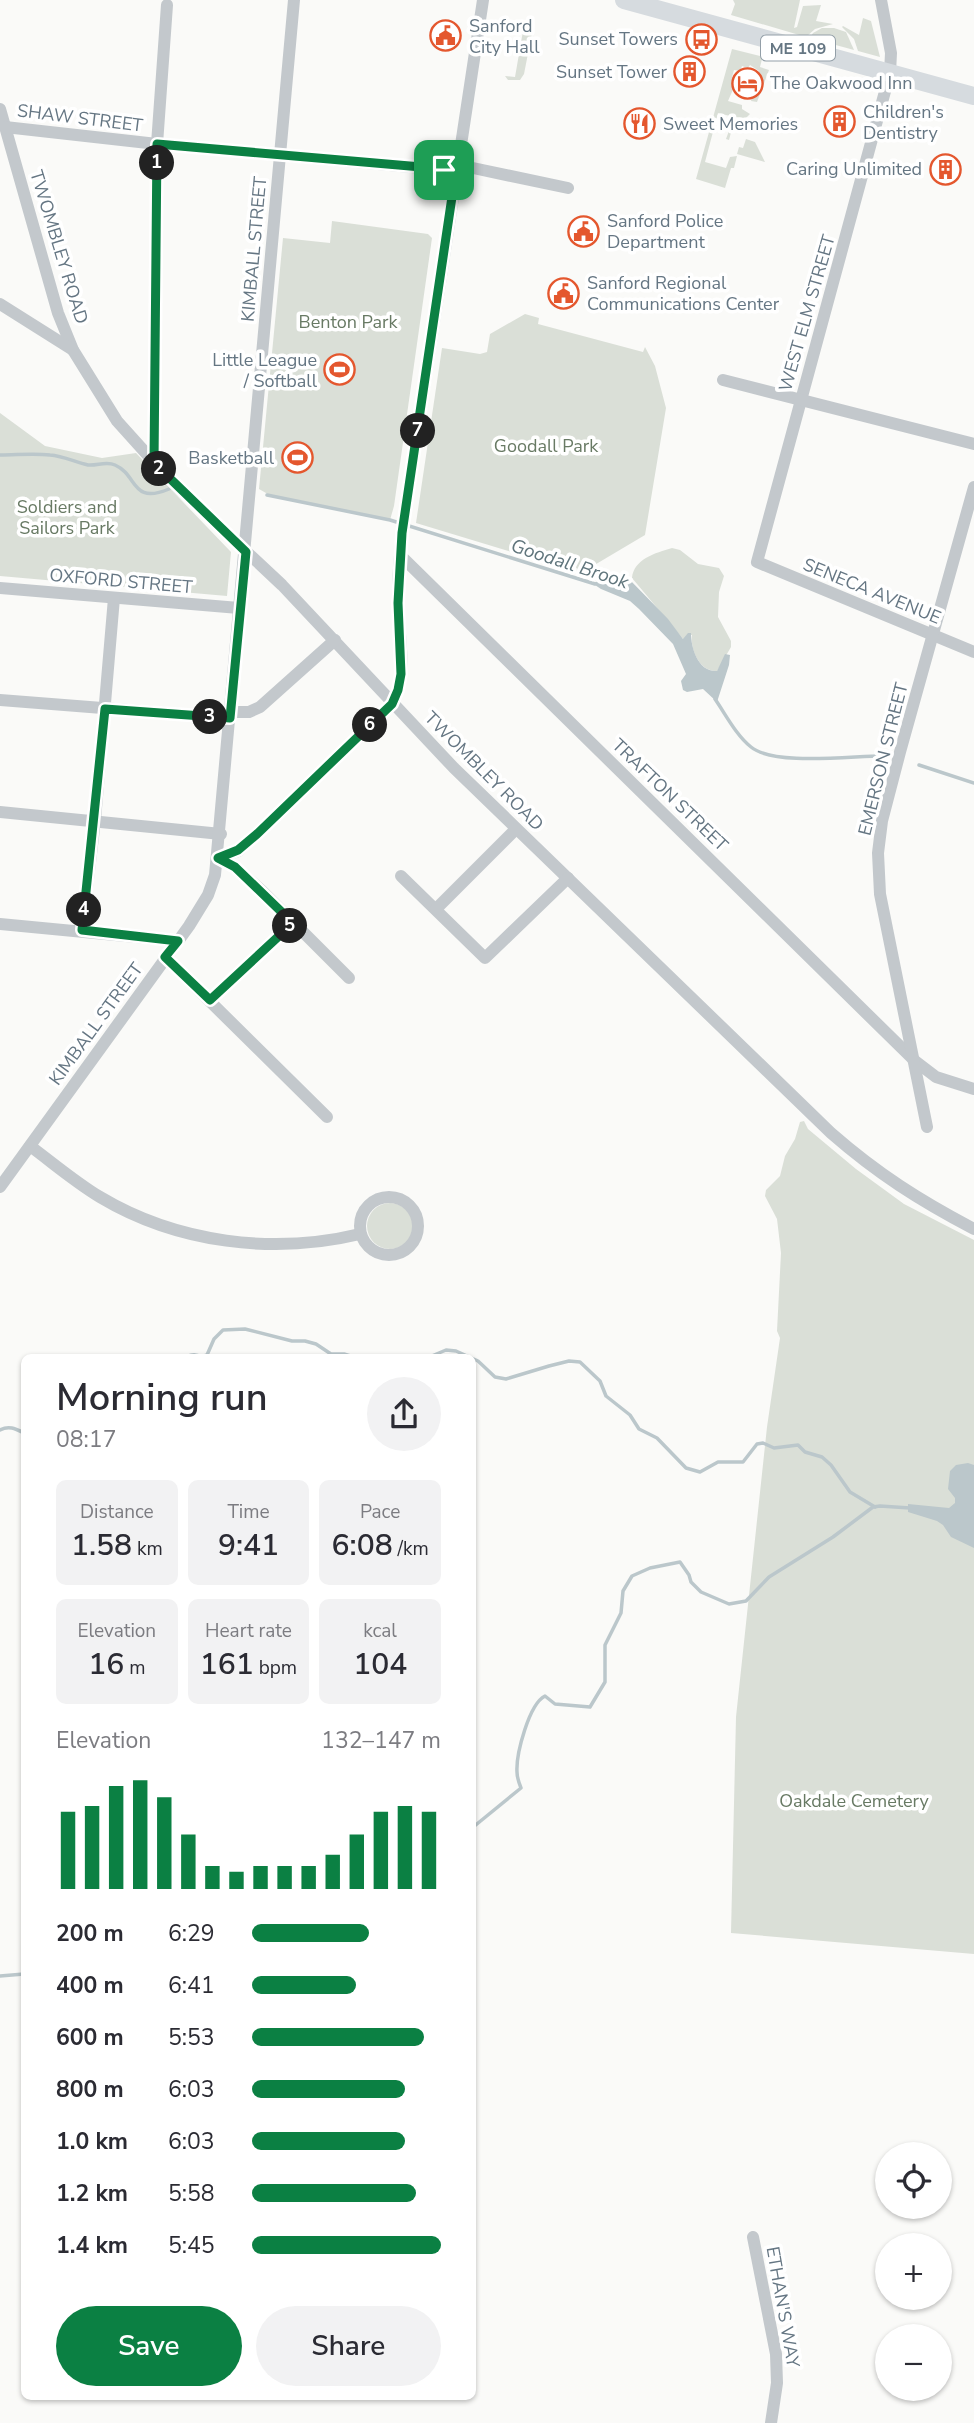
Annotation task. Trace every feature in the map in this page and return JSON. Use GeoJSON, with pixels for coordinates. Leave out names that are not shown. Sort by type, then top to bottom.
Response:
{"type":"FeatureCollection","features":[{"type":"Feature","properties":{"kind":"highway","name":"ME 109"},"geometry":{"type":"LineString","coordinates":[[624,0],[974,96]]}},
{"type":"Feature","properties":{"kind":"street","name":"KIMBALL STREET"},"geometry":{"type":"LineString","coordinates":[[0,1188],[178,941],[208,895],[218,858],[294,0]]}},
{"type":"Feature","properties":{"kind":"street"},"geometry":{"type":"LineString","coordinates":[[218,858],[238,850],[257,834],[392,704],[398,690],[401,674],[398,603],[402,533],[483,0]]}},
{"type":"Feature","properties":{"kind":"street","name":"WEST ELM STREET"},"geometry":{"type":"LineString","coordinates":[[757,562],[890,73],[891,53],[881,0]]}},
{"type":"Feature","properties":{"kind":"street"},"geometry":{"type":"LineString","coordinates":[[154,463],[157,144],[167,5]]}},
{"type":"Feature","properties":{"kind":"street","name":"TWOMBLEY ROAD"},"geometry":{"type":"LineString","coordinates":[[0,109],[54,300],[73,350],[117,421],[154,463],[282,585],[392,704],[516,829],[849,1149],[918,1199],[974,1229]]}},
{"type":"Feature","properties":{"kind":"street","name":"SHAW STREET"},"geometry":{"type":"LineString","coordinates":[[5,127],[279,155],[456,170],[473,168],[568,188]]}},
{"type":"Feature","properties":{"kind":"street"},"geometry":{"type":"LineString","coordinates":[[0,304],[73,350]]}},
{"type":"Feature","properties":{"kind":"street"},"geometry":{"type":"LineString","coordinates":[[723,380],[974,444]]}},
{"type":"Feature","properties":{"kind":"street","name":"EMERSON STREET"},"geometry":{"type":"LineString","coordinates":[[927,1127],[880,894],[878,853],[883,819],[974,487]]}},
{"type":"Feature","properties":{"kind":"street","name":"TRAFTON STREET"},"geometry":{"type":"LineString","coordinates":[[400,555],[915,1061],[936,1077],[974,1089]]}},
{"type":"Feature","properties":{"kind":"street","name":"SENECA AVENUE"},"geometry":{"type":"LineString","coordinates":[[757,562],[974,652]]}},
{"type":"Feature","properties":{"kind":"street","name":"OXFORD STREET"},"geometry":{"type":"LineString","coordinates":[[0,588],[239,608]]}},
{"type":"Feature","properties":{"kind":"street"},"geometry":{"type":"LineString","coordinates":[[82,930],[95,820],[114,598]]}},
{"type":"Feature","properties":{"kind":"street"},"geometry":{"type":"LineString","coordinates":[[0,700],[105,709],[230,715],[248,712],[260,707],[335,640]]}},
{"type":"Feature","properties":{"kind":"street"},"geometry":{"type":"LineString","coordinates":[[0,812],[221,834]]}},
{"type":"Feature","properties":{"kind":"street"},"geometry":{"type":"LineString","coordinates":[[436,909],[516,829]]}},
{"type":"Feature","properties":{"kind":"street"},"geometry":{"type":"LineString","coordinates":[[218,858],[235,867],[349,978]]}},
{"type":"Feature","properties":{"kind":"street"},"geometry":{"type":"LineString","coordinates":[[401,876],[485,958],[568,878]]}},
{"type":"Feature","properties":{"kind":"street"},"geometry":{"type":"LineString","coordinates":[[210,1000],[293,923]]}},
{"type":"Feature","properties":{"kind":"street"},"geometry":{"type":"LineString","coordinates":[[0,925],[82,930],[178,941]]}},
{"type":"Feature","properties":{"kind":"street"},"geometry":{"type":"LineString","coordinates":[[165,957],[327,1117]]}},
{"type":"Feature","properties":{"kind":"street"},"geometry":{"type":"LineString","coordinates":[[30,1146],[101,1198],[139,1217],[179,1231],[220,1240],[262,1244],[306,1244],[360,1234]]}},
{"type":"Feature","properties":{"kind":"street"},"geometry":{"type":"LineString","coordinates":[[381,1198],[403,1200],[412,1208],[417,1219],[418,1230],[414,1241],[407,1250],[396,1255],[375,1251],[360,1234],[363,1212],[370,1203],[381,1198]]}},
{"type":"Feature","properties":{"kind":"street","name":"ETHAN'S WAY"},"geometry":{"type":"LineString","coordinates":[[753,2237],[776,2354],[777,2383],[771,2423]]}},
{"type":"Feature","properties":{"kind":"green space"},"geometry":{"type":"Polygon","coordinates":[[[733,0],[800,0],[794,28],[797,27],[803,6],[821,5],[816,21],[833,24],[815,29],[806,37],[731,15],[735,4],[733,0]]]}},
{"type":"Feature","properties":{"kind":"green space"},"geometry":{"type":"Polygon","coordinates":[[[863,18],[871,21],[880,57],[858,51],[854,39],[842,27],[859,35],[863,18]]]}},
{"type":"Feature","properties":{"kind":"green space"},"geometry":{"type":"Polygon","coordinates":[[[822,28],[846,32],[854,50],[810,38],[822,28]]]}},
{"type":"Feature","properties":{"kind":"green space"},"geometry":{"type":"Polygon","coordinates":[[[523,31],[532,33],[524,74],[520,80],[508,80],[505,76],[515,77],[523,31]]]}},
{"type":"Feature","properties":{"kind":"green space"},"geometry":{"type":"Polygon","coordinates":[[[732,49],[772,59],[762,59],[760,67],[769,70],[757,102],[751,101],[759,71],[750,65],[748,68],[742,66],[740,71],[734,70],[732,77],[738,78],[728,101],[742,105],[742,109],[750,114],[746,118],[735,117],[729,140],[726,139],[734,117],[718,113],[705,162],[726,168],[730,157],[737,156],[725,188],[696,179],[732,49]]]}},
{"type":"Feature","properties":{"kind":"green space"},"geometry":{"type":"Polygon","coordinates":[[[746,139],[755,142],[765,162],[737,154],[746,139]]]}},
{"type":"Feature","properties":{"kind":"green space","name":"Benton Park"},"geometry":{"type":"Polygon","coordinates":[[[332,221],[428,234],[432,238],[390,520],[273,497],[259,489],[283,238],[330,243],[332,221]]]}},
{"type":"Feature","properties":{"kind":"green space","name":"Goodall Park"},"geometry":{"type":"Polygon","coordinates":[[[525,314],[539,318],[538,324],[643,352],[645,347],[655,366],[666,408],[645,535],[581,573],[416,523],[442,348],[480,354],[487,352],[490,334],[525,314]]]}},
{"type":"Feature","properties":{"kind":"green space","name":"Soldiers and Sailors Park"},"geometry":{"type":"Polygon","coordinates":[[[0,413],[45,446],[102,458],[136,453],[231,552],[227,596],[0,576],[0,413]]]}},
{"type":"Feature","properties":{"kind":"green space"},"geometry":{"type":"Polygon","coordinates":[[[672,548],[680,550],[698,564],[719,568],[724,576],[719,592],[718,617],[731,641],[731,647],[717,671],[701,664],[695,653],[692,635],[687,635],[684,640],[632,578],[641,561],[672,548]]]}},
{"type":"Feature","properties":{"kind":"green space","name":"Oakdale Cemetery"},"geometry":{"type":"Polygon","coordinates":[[[804,1121],[808,1129],[856,1169],[904,1204],[974,1240],[974,1954],[731,1933],[736,1717],[767,1427],[780,1338],[777,1331],[781,1253],[777,1219],[765,1196],[766,1190],[780,1176],[785,1156],[795,1139],[800,1122],[804,1121]]]}},
{"type":"Feature","properties":{"kind":"green space"},"geometry":{"type":"Polygon","coordinates":[[[390,1203],[407,1209],[413,1226],[407,1243],[390,1249],[373,1243],[367,1226],[373,1209],[390,1203]]]}},
{"type":"Feature","properties":{"kind":"shaded area"},"geometry":{"type":"Polygon","coordinates":[[[607,579],[630,580],[668,619],[683,639],[691,633],[694,652],[705,668],[717,671],[725,654],[730,655],[717,702],[703,689],[687,692],[683,690],[681,681],[686,674],[673,644],[630,601],[592,583],[607,579]]]}},
{"type":"Feature","properties":{"kind":"shaded area"},"geometry":{"type":"Polygon","coordinates":[[[956,1465],[974,1465],[974,1548],[951,1537],[937,1521],[908,1512],[908,1504],[949,1508],[955,1503],[955,1498],[948,1489],[950,1471],[956,1465]]]}},
{"type":"Feature","properties":{"kind":"waterway","name":"Goodall Brook"},"geometry":{"type":"LineString","coordinates":[[0,455],[44,454],[88,465],[112,464],[128,475],[141,491],[157,493],[169,489]]}},
{"type":"Feature","properties":{"kind":"waterway","name":"Goodall Brook"},"geometry":{"type":"LineString","coordinates":[[267,495],[390,520],[595,584]]}},
{"type":"Feature","properties":{"kind":"waterway","name":"Goodall Brook"},"geometry":{"type":"LineString","coordinates":[[715,699],[741,737],[762,753],[794,758],[882,756]]}},
{"type":"Feature","properties":{"kind":"waterway","name":"Goodall Brook"},"geometry":{"type":"LineString","coordinates":[[919,765],[974,783]]}},
{"type":"Feature","properties":{"kind":"waterway"},"geometry":{"type":"LineString","coordinates":[[207,1354],[214,1339],[223,1330],[245,1329],[316,1344],[331,1354]]}},
{"type":"Feature","properties":{"kind":"waterway"},"geometry":{"type":"LineString","coordinates":[[436,1354],[446,1350],[463,1354]]}},
{"type":"Feature","properties":{"kind":"waterway"},"geometry":{"type":"LineString","coordinates":[[331,1354],[344,1354]]}},
{"type":"Feature","properties":{"kind":"waterway"},"geometry":{"type":"LineString","coordinates":[[476,1360],[495,1377],[506,1379],[569,1361],[580,1362],[600,1381],[606,1396],[630,1415],[639,1429],[657,1438],[686,1468],[700,1472],[718,1462],[743,1462],[757,1444],[763,1443],[774,1448],[798,1445],[805,1452],[822,1457],[850,1492],[875,1507]]}},
{"type":"Feature","properties":{"kind":"waterway"},"geometry":{"type":"LineString","coordinates":[[0,1430],[9,1428],[21,1432]]}},
{"type":"Feature","properties":{"kind":"waterway"},"geometry":{"type":"LineString","coordinates":[[476,1825],[521,1788],[517,1774],[519,1754],[529,1719],[539,1701],[545,1696],[555,1704],[590,1707],[605,1682],[605,1645],[621,1613],[623,1591],[632,1576],[650,1568],[680,1562],[691,1582],[701,1592],[729,1604],[746,1601],[769,1577],[833,1537],[873,1507],[910,1508]]}},
{"type":"Feature","properties":{"kind":"waterway"},"geometry":{"type":"LineString","coordinates":[[0,1976],[21,1974]]}},
{"type":"Feature","properties":{"kind":"place","name":"Sanford City Hall"},"geometry":{"type":"Point","coordinates":[446,36]}},
{"type":"Feature","properties":{"kind":"place","name":"Sunset Towers"},"geometry":{"type":"Point","coordinates":[701,39]}},
{"type":"Feature","properties":{"kind":"place","name":"Sunset Tower"},"geometry":{"type":"Point","coordinates":[690,72]}},
{"type":"Feature","properties":{"kind":"place","name":"The Oakwood Inn"},"geometry":{"type":"Point","coordinates":[747,83]}},
{"type":"Feature","properties":{"kind":"place","name":"Children's Dentistry"},"geometry":{"type":"Point","coordinates":[840,122]}},
{"type":"Feature","properties":{"kind":"place","name":"Sweet Memories"},"geometry":{"type":"Point","coordinates":[640,124]}},
{"type":"Feature","properties":{"kind":"place","name":"Caring Unlimited"},"geometry":{"type":"Point","coordinates":[945,169]}},
{"type":"Feature","properties":{"kind":"place","name":"Sanford Police Department"},"geometry":{"type":"Point","coordinates":[584,231]}},
{"type":"Feature","properties":{"kind":"place","name":"Sanford Regional Communications Center"},"geometry":{"type":"Point","coordinates":[564,293]}},
{"type":"Feature","properties":{"kind":"place","name":"Little League / Softball"},"geometry":{"type":"Point","coordinates":[340,370]}},
{"type":"Feature","properties":{"kind":"place","name":"Basketball"},"geometry":{"type":"Point","coordinates":[297,458]}},
{"type":"Feature","properties":{"kind":"route"},"geometry":{"type":"LineString","coordinates":[[157,144],[444,170],[456,170],[402,533],[398,577],[401,674],[398,690],[392,704],[278,814],[238,850],[229,856],[218,858],[235,867],[293,923],[210,1000],[165,957],[178,941],[82,930],[105,709],[230,718],[246,552],[154,463],[157,144]]}}]}
